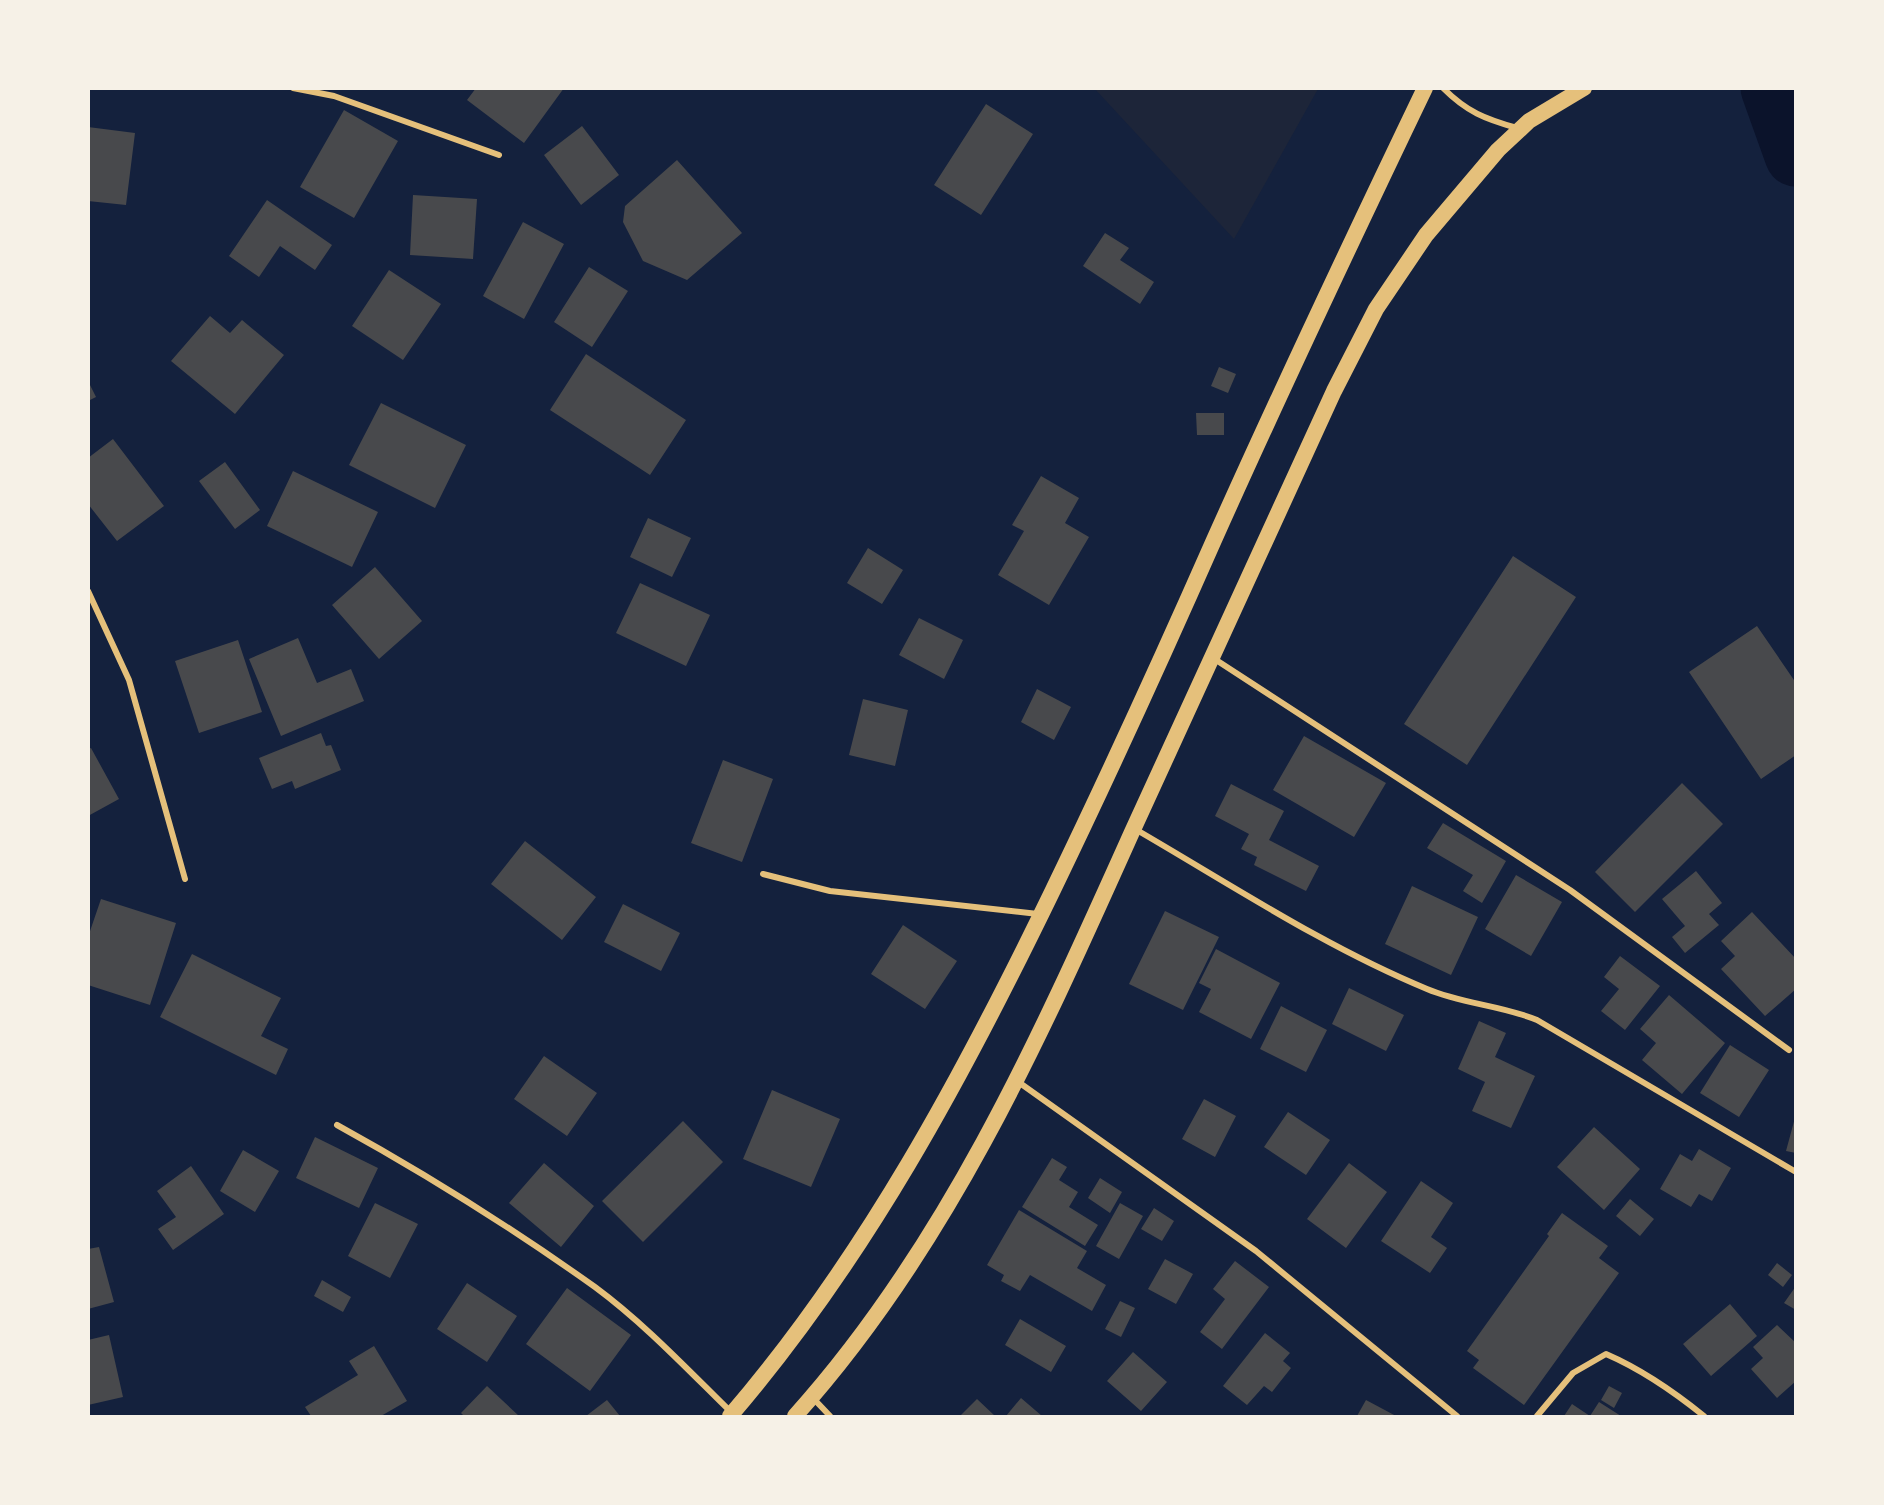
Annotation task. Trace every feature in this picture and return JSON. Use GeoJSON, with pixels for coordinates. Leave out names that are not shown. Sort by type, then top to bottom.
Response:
{"type":"FeatureCollection","features":[{"type":"Feature","properties":{"kind":"highway"},"geometry":{"type":"LineString","coordinates":[[731,1415],[827,1293],[875,1220],[933,1122],[994,1011],[1152,683],[1334,278],[1425,88]]}},
{"type":"Feature","properties":{"kind":"highway"},"geometry":{"type":"LineString","coordinates":[[795,1416],[874,1320],[926,1244],[1016,1081],[1066,980],[1334,391],[1376,309],[1426,235],[1498,150],[1521,129],[1584,88]]}},
{"type":"Feature","properties":{"kind":"street"},"geometry":{"type":"LineString","coordinates":[[293,88],[333,96],[499,155]]}},
{"type":"Feature","properties":{"kind":"street"},"geometry":{"type":"LineString","coordinates":[[1443,88],[1459,104],[1481,118],[1521,129]]}},
{"type":"Feature","properties":{"kind":"street"},"geometry":{"type":"LineString","coordinates":[[88,591],[129,680],[185,879]]}},
{"type":"Feature","properties":{"kind":"street"},"geometry":{"type":"LineString","coordinates":[[1212,658],[1570,890],[1789,1050]]}},
{"type":"Feature","properties":{"kind":"street"},"geometry":{"type":"LineString","coordinates":[[1134,829],[1308,929],[1411,982],[1449,997],[1516,1011],[1537,1020],[1796,1172]]}},
{"type":"Feature","properties":{"kind":"street"},"geometry":{"type":"LineString","coordinates":[[763,874],[830,891],[1041,914]]}},
{"type":"Feature","properties":{"kind":"street"},"geometry":{"type":"LineString","coordinates":[[1016,1081],[1256,1251],[1457,1416]]}},
{"type":"Feature","properties":{"kind":"street"},"geometry":{"type":"LineString","coordinates":[[337,1125],[438,1181],[596,1288],[660,1343],[731,1415]]}},
{"type":"Feature","properties":{"kind":"street"},"geometry":{"type":"LineString","coordinates":[[1537,1416],[1573,1373],[1606,1354],[1635,1367],[1667,1386],[1704,1416]]}},
{"type":"Feature","properties":{"kind":"street"},"geometry":{"type":"LineString","coordinates":[[812,1397],[830,1416]]}},
{"type":"Feature","properties":{"kind":"shaded area"},"geometry":{"type":"Polygon","coordinates":[[[1095,89],[1318,89],[1234,239],[1095,89]]]}},
{"type":"Feature","properties":{"kind":"building"},"geometry":{"type":"Polygon","coordinates":[[[476,88],[564,88],[524,143],[467,100],[476,88]]]}},
{"type":"Feature","properties":{"kind":"building"},"geometry":{"type":"Polygon","coordinates":[[[986,104],[1033,134],[981,215],[934,185],[986,104]]]}},
{"type":"Feature","properties":{"kind":"building"},"geometry":{"type":"Polygon","coordinates":[[[344,110],[398,141],[354,218],[300,187],[344,110]]]}},
{"type":"Feature","properties":{"kind":"building"},"geometry":{"type":"Polygon","coordinates":[[[582,126],[619,175],[581,205],[544,155],[582,126]]]}},
{"type":"Feature","properties":{"kind":"building"},"geometry":{"type":"Polygon","coordinates":[[[88,127],[135,133],[126,205],[88,201],[88,127]]]}},
{"type":"Feature","properties":{"kind":"building"},"geometry":{"type":"Polygon","coordinates":[[[677,160],[742,233],[687,280],[643,261],[623,222],[625,206],[677,160]]]}},
{"type":"Feature","properties":{"kind":"building"},"geometry":{"type":"Polygon","coordinates":[[[413,195],[477,199],[473,259],[410,255],[413,195]]]}},
{"type":"Feature","properties":{"kind":"building"},"geometry":{"type":"Polygon","coordinates":[[[267,200],[332,245],[315,270],[280,246],[259,277],[229,256],[267,200]]]}},
{"type":"Feature","properties":{"kind":"building"},"geometry":{"type":"Polygon","coordinates":[[[523,222],[564,244],[524,319],[483,296],[523,222]]]}},
{"type":"Feature","properties":{"kind":"building"},"geometry":{"type":"Polygon","coordinates":[[[1105,233],[1129,248],[1120,260],[1154,282],[1140,304],[1083,266],[1105,233]]]}},
{"type":"Feature","properties":{"kind":"building"},"geometry":{"type":"Polygon","coordinates":[[[589,267],[628,291],[592,347],[554,322],[589,267]]]}},
{"type":"Feature","properties":{"kind":"building"},"geometry":{"type":"Polygon","coordinates":[[[389,270],[441,304],[403,360],[352,326],[389,270]]]}},
{"type":"Feature","properties":{"kind":"building"},"geometry":{"type":"Polygon","coordinates":[[[210,316],[230,333],[242,320],[284,355],[235,414],[171,361],[210,316]]]}},
{"type":"Feature","properties":{"kind":"building"},"geometry":{"type":"Polygon","coordinates":[[[586,354],[686,420],[650,475],[550,410],[586,354]]]}},
{"type":"Feature","properties":{"kind":"building"},"geometry":{"type":"Polygon","coordinates":[[[1219,367],[1236,374],[1228,393],[1211,386],[1219,367]]]}},
{"type":"Feature","properties":{"kind":"building"},"geometry":{"type":"Polygon","coordinates":[[[88,381],[96,397],[88,401],[88,381]]]}},
{"type":"Feature","properties":{"kind":"building"},"geometry":{"type":"Polygon","coordinates":[[[381,403],[466,445],[435,508],[349,465],[381,403]]]}},
{"type":"Feature","properties":{"kind":"building"},"geometry":{"type":"Polygon","coordinates":[[[1196,413],[1224,413],[1224,435],[1197,435],[1196,413]]]}},
{"type":"Feature","properties":{"kind":"building"},"geometry":{"type":"Polygon","coordinates":[[[113,439],[164,506],[117,541],[88,504],[88,458],[113,439]]]}},
{"type":"Feature","properties":{"kind":"building"},"geometry":{"type":"Polygon","coordinates":[[[225,462],[260,510],[235,529],[199,481],[225,462]]]}},
{"type":"Feature","properties":{"kind":"building"},"geometry":{"type":"Polygon","coordinates":[[[293,471],[378,512],[352,567],[267,526],[293,471]]]}},
{"type":"Feature","properties":{"kind":"building"},"geometry":{"type":"Polygon","coordinates":[[[1041,476],[1079,498],[1065,523],[1089,537],[1049,605],[998,575],[1024,531],[1012,525],[1041,476]]]}},
{"type":"Feature","properties":{"kind":"building"},"geometry":{"type":"Polygon","coordinates":[[[648,518],[691,538],[672,577],[630,557],[648,518]]]}},
{"type":"Feature","properties":{"kind":"building"},"geometry":{"type":"Polygon","coordinates":[[[868,548],[903,570],[882,604],[847,583],[868,548]]]}},
{"type":"Feature","properties":{"kind":"building"},"geometry":{"type":"Polygon","coordinates":[[[1513,556],[1576,597],[1467,765],[1404,724],[1513,556]]]}},
{"type":"Feature","properties":{"kind":"building"},"geometry":{"type":"Polygon","coordinates":[[[375,567],[422,621],[379,659],[332,605],[375,567]]]}},
{"type":"Feature","properties":{"kind":"building"},"geometry":{"type":"Polygon","coordinates":[[[640,583],[710,615],[686,666],[616,633],[640,583]]]}},
{"type":"Feature","properties":{"kind":"building"},"geometry":{"type":"Polygon","coordinates":[[[919,618],[963,640],[944,679],[899,655],[919,618]]]}},
{"type":"Feature","properties":{"kind":"building"},"geometry":{"type":"Polygon","coordinates":[[[1757,626],[1796,683],[1796,755],[1761,779],[1689,672],[1757,626]]]}},
{"type":"Feature","properties":{"kind":"building"},"geometry":{"type":"Polygon","coordinates":[[[298,638],[317,683],[351,669],[364,701],[281,736],[249,659],[298,638]]]}},
{"type":"Feature","properties":{"kind":"building"},"geometry":{"type":"Polygon","coordinates":[[[238,640],[262,712],[199,733],[175,661],[238,640]]]}},
{"type":"Feature","properties":{"kind":"building"},"geometry":{"type":"Polygon","coordinates":[[[1037,689],[1071,707],[1054,740],[1021,722],[1037,689]]]}},
{"type":"Feature","properties":{"kind":"building"},"geometry":{"type":"Polygon","coordinates":[[[863,699],[908,710],[895,766],[849,755],[863,699]]]}},
{"type":"Feature","properties":{"kind":"building"},"geometry":{"type":"Polygon","coordinates":[[[321,733],[326,746],[331,745],[341,770],[295,789],[292,781],[272,789],[259,758],[321,733]]]}},
{"type":"Feature","properties":{"kind":"building"},"geometry":{"type":"Polygon","coordinates":[[[1304,736],[1386,783],[1354,837],[1273,790],[1304,736]]]}},
{"type":"Feature","properties":{"kind":"building"},"geometry":{"type":"Polygon","coordinates":[[[91,748],[119,799],[88,816],[88,749],[91,748]]]}},
{"type":"Feature","properties":{"kind":"building"},"geometry":{"type":"Polygon","coordinates":[[[723,760],[773,779],[742,862],[691,843],[723,760]]]}},
{"type":"Feature","properties":{"kind":"building"},"geometry":{"type":"Polygon","coordinates":[[[1682,783],[1723,824],[1635,912],[1595,872],[1682,783]]]}},
{"type":"Feature","properties":{"kind":"building"},"geometry":{"type":"Polygon","coordinates":[[[1231,784],[1284,811],[1269,840],[1319,866],[1306,891],[1254,865],[1257,857],[1241,849],[1249,834],[1215,816],[1231,784]]]}},
{"type":"Feature","properties":{"kind":"building"},"geometry":{"type":"Polygon","coordinates":[[[1443,823],[1506,861],[1482,903],[1463,891],[1473,875],[1427,848],[1443,823]]]}},
{"type":"Feature","properties":{"kind":"building"},"geometry":{"type":"Polygon","coordinates":[[[525,841],[596,897],[562,940],[491,884],[525,841]]]}},
{"type":"Feature","properties":{"kind":"building"},"geometry":{"type":"Polygon","coordinates":[[[1696,871],[1722,903],[1709,914],[1719,925],[1685,953],[1672,937],[1685,926],[1662,899],[1696,871]]]}},
{"type":"Feature","properties":{"kind":"building"},"geometry":{"type":"Polygon","coordinates":[[[1516,875],[1562,902],[1531,956],[1485,929],[1516,875]]]}},
{"type":"Feature","properties":{"kind":"building"},"geometry":{"type":"Polygon","coordinates":[[[1412,886],[1478,917],[1451,975],[1385,944],[1412,886]]]}},
{"type":"Feature","properties":{"kind":"building"},"geometry":{"type":"Polygon","coordinates":[[[101,899],[176,923],[150,1005],[88,985],[88,937],[101,899]]]}},
{"type":"Feature","properties":{"kind":"building"},"geometry":{"type":"Polygon","coordinates":[[[623,904],[680,933],[661,971],[604,942],[623,904]]]}},
{"type":"Feature","properties":{"kind":"building"},"geometry":{"type":"Polygon","coordinates":[[[1165,911],[1219,937],[1183,1010],[1129,984],[1165,911]]]}},
{"type":"Feature","properties":{"kind":"building"},"geometry":{"type":"Polygon","coordinates":[[[1752,912],[1796,959],[1796,989],[1765,1016],[1721,969],[1735,956],[1721,941],[1752,912]]]}},
{"type":"Feature","properties":{"kind":"building"},"geometry":{"type":"Polygon","coordinates":[[[903,925],[957,961],[925,1009],[871,974],[903,925]]]}},
{"type":"Feature","properties":{"kind":"building"},"geometry":{"type":"Polygon","coordinates":[[[1216,949],[1280,983],[1251,1039],[1199,1012],[1211,989],[1199,983],[1216,949]]]}},
{"type":"Feature","properties":{"kind":"building"},"geometry":{"type":"Polygon","coordinates":[[[192,954],[281,998],[261,1036],[288,1049],[276,1075],[160,1017],[192,954]]]}},
{"type":"Feature","properties":{"kind":"building"},"geometry":{"type":"Polygon","coordinates":[[[1620,956],[1660,986],[1625,1030],[1601,1011],[1619,989],[1604,977],[1620,956]]]}},
{"type":"Feature","properties":{"kind":"building"},"geometry":{"type":"Polygon","coordinates":[[[1349,988],[1404,1015],[1386,1051],[1332,1024],[1349,988]]]}},
{"type":"Feature","properties":{"kind":"building"},"geometry":{"type":"Polygon","coordinates":[[[1669,995],[1725,1043],[1682,1094],[1642,1060],[1656,1043],[1640,1029],[1669,995]]]}},
{"type":"Feature","properties":{"kind":"building"},"geometry":{"type":"Polygon","coordinates":[[[1281,1006],[1327,1030],[1306,1072],[1260,1049],[1281,1006]]]}},
{"type":"Feature","properties":{"kind":"building"},"geometry":{"type":"Polygon","coordinates":[[[1479,1021],[1506,1033],[1495,1057],[1535,1076],[1511,1128],[1472,1111],[1485,1082],[1458,1069],[1479,1021]]]}},
{"type":"Feature","properties":{"kind":"building"},"geometry":{"type":"Polygon","coordinates":[[[1730,1045],[1769,1070],[1739,1117],[1700,1093],[1730,1045]]]}},
{"type":"Feature","properties":{"kind":"building"},"geometry":{"type":"Polygon","coordinates":[[[544,1056],[597,1093],[567,1136],[514,1099],[544,1056]]]}},
{"type":"Feature","properties":{"kind":"building"},"geometry":{"type":"Polygon","coordinates":[[[772,1090],[840,1119],[811,1187],[743,1159],[772,1090]]]}},
{"type":"Feature","properties":{"kind":"building"},"geometry":{"type":"Polygon","coordinates":[[[1204,1099],[1236,1116],[1215,1157],[1182,1139],[1204,1099]]]}},
{"type":"Feature","properties":{"kind":"building"},"geometry":{"type":"Polygon","coordinates":[[[1288,1112],[1330,1140],[1306,1175],[1264,1147],[1288,1112]]]}},
{"type":"Feature","properties":{"kind":"building"},"geometry":{"type":"Polygon","coordinates":[[[1796,1114],[1796,1153],[1786,1151],[1796,1114]]]}},
{"type":"Feature","properties":{"kind":"building"},"geometry":{"type":"Polygon","coordinates":[[[683,1121],[723,1162],[643,1242],[602,1201],[683,1121]]]}},
{"type":"Feature","properties":{"kind":"building"},"geometry":{"type":"Polygon","coordinates":[[[1594,1127],[1640,1169],[1604,1210],[1557,1167],[1594,1127]]]}},
{"type":"Feature","properties":{"kind":"building"},"geometry":{"type":"Polygon","coordinates":[[[315,1137],[378,1168],[359,1208],[296,1178],[315,1137]]]}},
{"type":"Feature","properties":{"kind":"building"},"geometry":{"type":"Polygon","coordinates":[[[1699,1149],[1731,1168],[1712,1201],[1699,1194],[1691,1207],[1660,1189],[1680,1154],[1692,1161],[1699,1149]]]}},
{"type":"Feature","properties":{"kind":"building"},"geometry":{"type":"Polygon","coordinates":[[[243,1150],[279,1171],[255,1212],[220,1191],[243,1150]]]}},
{"type":"Feature","properties":{"kind":"building"},"geometry":{"type":"Polygon","coordinates":[[[1052,1158],[1067,1167],[1059,1180],[1078,1192],[1069,1207],[1098,1225],[1085,1246],[1022,1207],[1052,1158]]]}},
{"type":"Feature","properties":{"kind":"building"},"geometry":{"type":"Polygon","coordinates":[[[544,1163],[594,1206],[561,1247],[509,1203],[544,1163]]]}},
{"type":"Feature","properties":{"kind":"building"},"geometry":{"type":"Polygon","coordinates":[[[1349,1163],[1387,1192],[1346,1248],[1307,1219],[1349,1163]]]}},
{"type":"Feature","properties":{"kind":"building"},"geometry":{"type":"Polygon","coordinates":[[[191,1166],[224,1214],[173,1250],[158,1229],[176,1217],[157,1191],[191,1166]]]}},
{"type":"Feature","properties":{"kind":"building"},"geometry":{"type":"Polygon","coordinates":[[[1100,1178],[1122,1192],[1110,1213],[1088,1198],[1100,1178]]]}},
{"type":"Feature","properties":{"kind":"building"},"geometry":{"type":"Polygon","coordinates":[[[1421,1181],[1453,1203],[1431,1237],[1447,1248],[1430,1273],[1381,1241],[1421,1181]]]}},
{"type":"Feature","properties":{"kind":"building"},"geometry":{"type":"Polygon","coordinates":[[[1630,1199],[1654,1219],[1640,1236],[1616,1216],[1630,1199]]]}},
{"type":"Feature","properties":{"kind":"building"},"geometry":{"type":"Polygon","coordinates":[[[375,1203],[418,1224],[390,1278],[348,1256],[375,1203]]]}},
{"type":"Feature","properties":{"kind":"building"},"geometry":{"type":"Polygon","coordinates":[[[1120,1203],[1143,1216],[1119,1259],[1096,1246],[1120,1203]]]}},
{"type":"Feature","properties":{"kind":"building"},"geometry":{"type":"Polygon","coordinates":[[[1154,1208],[1174,1221],[1162,1241],[1141,1229],[1154,1208]]]}},
{"type":"Feature","properties":{"kind":"building"},"geometry":{"type":"Polygon","coordinates":[[[1019,1210],[1087,1251],[1077,1268],[1106,1285],[1092,1311],[1030,1275],[1020,1291],[1001,1281],[1004,1275],[987,1265],[1019,1210]]]}},
{"type":"Feature","properties":{"kind":"building"},"geometry":{"type":"Polygon","coordinates":[[[1562,1213],[1608,1246],[1599,1258],[1619,1273],[1524,1405],[1473,1368],[1479,1360],[1467,1351],[1549,1236],[1547,1234],[1562,1213]]]}},
{"type":"Feature","properties":{"kind":"building"},"geometry":{"type":"Polygon","coordinates":[[[99,1247],[114,1302],[88,1309],[88,1249],[99,1247]]]}},
{"type":"Feature","properties":{"kind":"building"},"geometry":{"type":"Polygon","coordinates":[[[1165,1259],[1193,1274],[1176,1304],[1148,1289],[1165,1259]]]}},
{"type":"Feature","properties":{"kind":"building"},"geometry":{"type":"Polygon","coordinates":[[[1235,1261],[1269,1287],[1222,1349],[1200,1332],[1225,1299],[1213,1289],[1235,1261]]]}},
{"type":"Feature","properties":{"kind":"building"},"geometry":{"type":"Polygon","coordinates":[[[1777,1263],[1792,1275],[1783,1287],[1768,1275],[1777,1263]]]}},
{"type":"Feature","properties":{"kind":"building"},"geometry":{"type":"Polygon","coordinates":[[[322,1280],[351,1297],[343,1312],[314,1296],[322,1280]]]}},
{"type":"Feature","properties":{"kind":"building"},"geometry":{"type":"Polygon","coordinates":[[[467,1283],[517,1316],[487,1362],[437,1329],[467,1283]]]}},
{"type":"Feature","properties":{"kind":"building"},"geometry":{"type":"Polygon","coordinates":[[[1796,1286],[1796,1310],[1784,1303],[1796,1286]]]}},
{"type":"Feature","properties":{"kind":"building"},"geometry":{"type":"Polygon","coordinates":[[[567,1288],[631,1335],[590,1391],[526,1344],[567,1288]]]}},
{"type":"Feature","properties":{"kind":"building"},"geometry":{"type":"Polygon","coordinates":[[[1120,1301],[1135,1308],[1121,1337],[1105,1329],[1120,1301]]]}},
{"type":"Feature","properties":{"kind":"building"},"geometry":{"type":"Polygon","coordinates":[[[1730,1304],[1757,1336],[1711,1376],[1683,1344],[1730,1304]]]}},
{"type":"Feature","properties":{"kind":"building"},"geometry":{"type":"Polygon","coordinates":[[[1020,1319],[1066,1346],[1051,1372],[1005,1345],[1020,1319]]]}},
{"type":"Feature","properties":{"kind":"building"},"geometry":{"type":"Polygon","coordinates":[[[1777,1325],[1796,1343],[1796,1381],[1777,1398],[1751,1369],[1763,1358],[1753,1347],[1777,1325]]]}},
{"type":"Feature","properties":{"kind":"building"},"geometry":{"type":"Polygon","coordinates":[[[1265,1333],[1290,1353],[1283,1361],[1291,1368],[1272,1392],[1264,1386],[1247,1405],[1223,1386],[1265,1333]]]}},
{"type":"Feature","properties":{"kind":"building"},"geometry":{"type":"Polygon","coordinates":[[[109,1335],[123,1397],[88,1405],[88,1340],[109,1335]]]}},
{"type":"Feature","properties":{"kind":"building"},"geometry":{"type":"Polygon","coordinates":[[[374,1346],[407,1401],[381,1416],[311,1416],[305,1407],[358,1375],[349,1361],[374,1346]]]}},
{"type":"Feature","properties":{"kind":"building"},"geometry":{"type":"Polygon","coordinates":[[[1133,1352],[1167,1382],[1141,1411],[1107,1381],[1133,1352]]]}},
{"type":"Feature","properties":{"kind":"building"},"geometry":{"type":"Polygon","coordinates":[[[487,1386],[519,1416],[464,1416],[461,1413],[487,1386]]]}},
{"type":"Feature","properties":{"kind":"building"},"geometry":{"type":"Polygon","coordinates":[[[1609,1386],[1622,1393],[1614,1408],[1601,1400],[1609,1386]]]}},
{"type":"Feature","properties":{"kind":"building"},"geometry":{"type":"Polygon","coordinates":[[[1021,1398],[1042,1416],[1006,1416],[1021,1398]]]}},
{"type":"Feature","properties":{"kind":"building"},"geometry":{"type":"Polygon","coordinates":[[[977,1399],[995,1416],[960,1416],[977,1399]]]}},
{"type":"Feature","properties":{"kind":"building"},"geometry":{"type":"Polygon","coordinates":[[[607,1400],[620,1416],[586,1416],[607,1400]]]}},
{"type":"Feature","properties":{"kind":"building"},"geometry":{"type":"Polygon","coordinates":[[[1366,1400],[1396,1416],[1357,1416],[1366,1400]]]}},
{"type":"Feature","properties":{"kind":"building"},"geometry":{"type":"Polygon","coordinates":[[[1599,1402],[1621,1416],[1590,1416],[1599,1402]]]}},
{"type":"Feature","properties":{"kind":"building"},"geometry":{"type":"Polygon","coordinates":[[[1572,1404],[1590,1416],[1564,1416],[1572,1404]]]}},
{"type":"Feature","properties":{"kind":"waterway"},"geometry":{"type":"LineString","coordinates":[[1772,88],[1796,155]]}}]}
